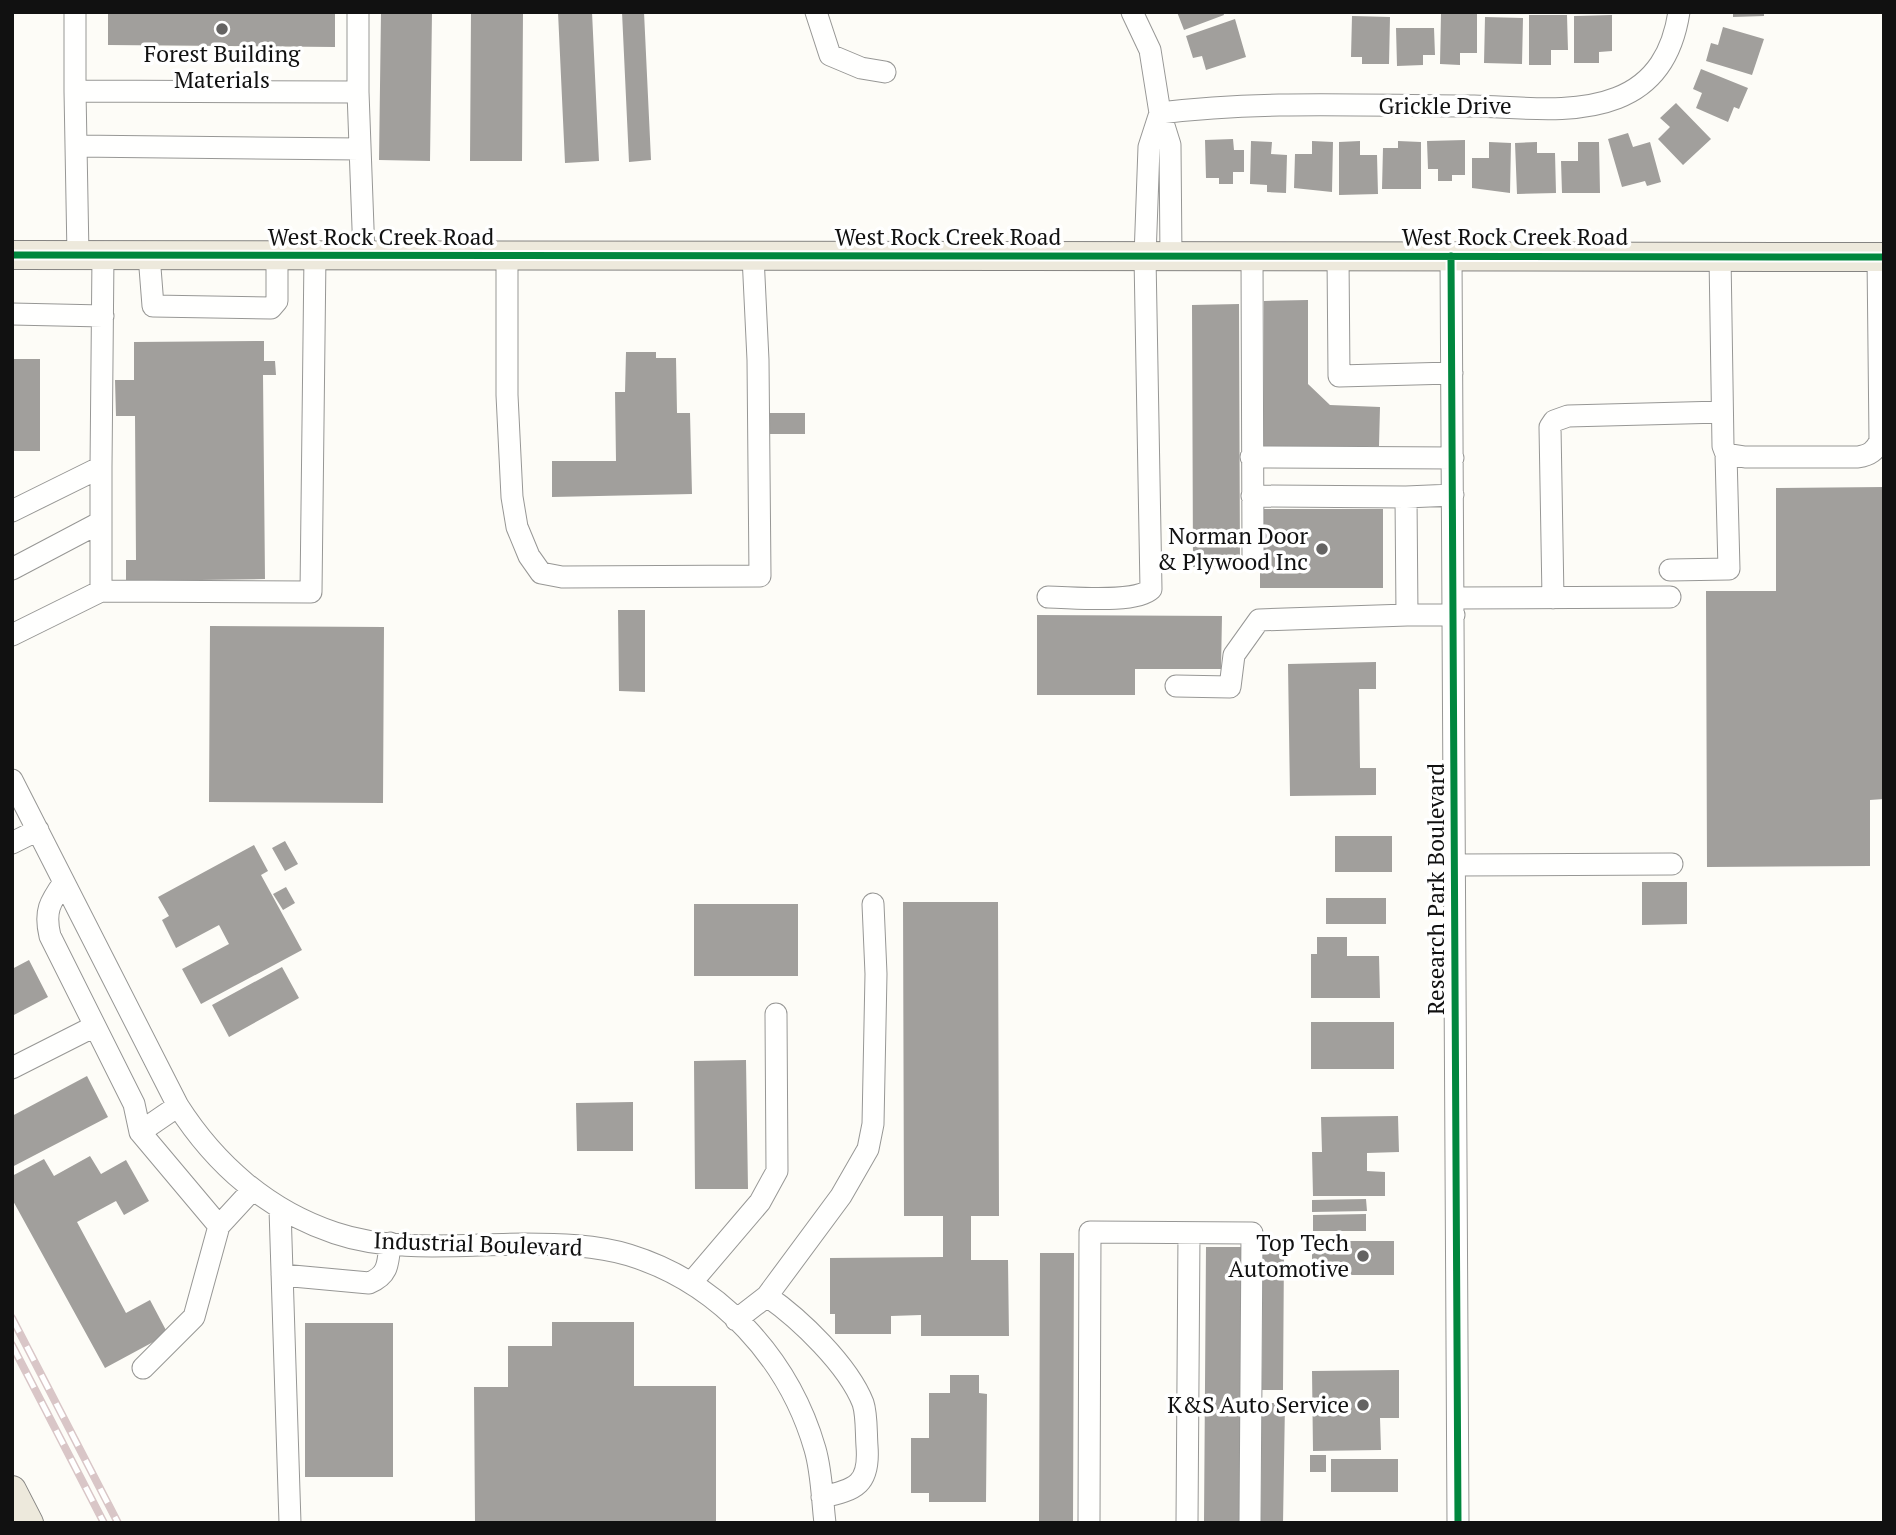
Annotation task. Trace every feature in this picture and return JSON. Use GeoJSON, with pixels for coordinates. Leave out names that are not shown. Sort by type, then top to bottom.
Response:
{"type":"FeatureCollection","features":[{"type":"Feature","properties":{"kind":"main road","name":"West Rock Creek Road"},"geometry":{"type":"LineString","coordinates":[[12,255],[1881,257]]}},
{"type":"Feature","properties":{"kind":"main road"},"geometry":{"type":"LineString","coordinates":[[12,1490],[29,1523]]}},
{"type":"Feature","properties":{"kind":"street"},"geometry":{"type":"LineString","coordinates":[[75,12],[76,146],[91,255],[103,316],[101,592]]}},
{"type":"Feature","properties":{"kind":"street"},"geometry":{"type":"LineString","coordinates":[[358,12],[363,255]]}},
{"type":"Feature","properties":{"kind":"street"},"geometry":{"type":"LineString","coordinates":[[816,12],[830,55],[861,68],[885,72]]}},
{"type":"Feature","properties":{"kind":"street"},"geometry":{"type":"LineString","coordinates":[[1048,597],[1129,597],[1146,594],[1151,589],[1158,257],[1170,145],[1160,113],[1150,50],[1132,12]]}},
{"type":"Feature","properties":{"kind":"street","name":"Grickle Drive"},"geometry":{"type":"LineString","coordinates":[[1160,113],[1263,105],[1543,107],[1603,103],[1650,78],[1671,48],[1679,12]]}},
{"type":"Feature","properties":{"kind":"street"},"geometry":{"type":"LineString","coordinates":[[75,92],[358,92]]}},
{"type":"Feature","properties":{"kind":"street"},"geometry":{"type":"LineString","coordinates":[[76,146],[360,149]]}},
{"type":"Feature","properties":{"kind":"street"},"geometry":{"type":"LineString","coordinates":[[149,255],[153,306],[271,308],[277,301],[276,256]]}},
{"type":"Feature","properties":{"kind":"street"},"geometry":{"type":"LineString","coordinates":[[12,635],[101,592],[311,592],[315,255]]}},
{"type":"Feature","properties":{"kind":"street"},"geometry":{"type":"LineString","coordinates":[[507,256],[507,395],[512,497],[517,527],[529,556],[541,573],[618,578],[760,576],[758,360],[753,256]]}},
{"type":"Feature","properties":{"kind":"street"},"geometry":{"type":"LineString","coordinates":[[1252,256],[1251,457],[1254,556]]}},
{"type":"Feature","properties":{"kind":"street"},"geometry":{"type":"LineString","coordinates":[[1338,256],[1339,376],[1452,373]]}},
{"type":"Feature","properties":{"kind":"street","name":"Research Park Boulevard"},"geometry":{"type":"LineString","coordinates":[[1451,256],[1458,1523]]}},
{"type":"Feature","properties":{"kind":"street"},"geometry":{"type":"LineString","coordinates":[[1670,570],[1729,569],[1726,454],[1723,446],[1722,412],[1720,256]]}},
{"type":"Feature","properties":{"kind":"street"},"geometry":{"type":"LineString","coordinates":[[1726,454],[1745,457],[1858,457],[1868,455],[1876,449],[1880,441],[1881,257]]}},
{"type":"Feature","properties":{"kind":"street"},"geometry":{"type":"LineString","coordinates":[[12,314],[103,316]]}},
{"type":"Feature","properties":{"kind":"street"},"geometry":{"type":"LineString","coordinates":[[1553,598],[1549,427],[1554,421],[1568,416],[1722,412]]}},
{"type":"Feature","properties":{"kind":"street"},"geometry":{"type":"LineString","coordinates":[[1251,457],[1453,458]]}},
{"type":"Feature","properties":{"kind":"street"},"geometry":{"type":"LineString","coordinates":[[12,511],[101,467]]}},
{"type":"Feature","properties":{"kind":"street"},"geometry":{"type":"LineString","coordinates":[[1252,496],[1453,495]]}},
{"type":"Feature","properties":{"kind":"street"},"geometry":{"type":"LineString","coordinates":[[1406,497],[1407,615]]}},
{"type":"Feature","properties":{"kind":"street"},"geometry":{"type":"LineString","coordinates":[[12,569],[101,522]]}},
{"type":"Feature","properties":{"kind":"street"},"geometry":{"type":"LineString","coordinates":[[1176,686],[1230,687],[1234,655],[1259,620],[1407,615],[1454,607],[1553,598],[1670,597]]}},
{"type":"Feature","properties":{"kind":"street","name":"Industrial Boulevard"},"geometry":{"type":"LineString","coordinates":[[12,780],[178,1106],[204,1144],[253,1189],[280,1209],[336,1234],[390,1243],[524,1244],[603,1249],[645,1261],[691,1283],[736,1320],[771,1356],[797,1402],[815,1451],[825,1523]]}},
{"type":"Feature","properties":{"kind":"street"},"geometry":{"type":"LineString","coordinates":[[12,844],[38,830]]}},
{"type":"Feature","properties":{"kind":"street"},"geometry":{"type":"LineString","coordinates":[[1455,865],[1672,863]]}},
{"type":"Feature","properties":{"kind":"street"},"geometry":{"type":"LineString","coordinates":[[64,882],[49,903],[45,916],[50,936],[134,1104],[140,1132],[219,1226]]}},
{"type":"Feature","properties":{"kind":"street"},"geometry":{"type":"LineString","coordinates":[[736,1320],[767,1296],[841,1196],[868,1149],[873,1124],[876,974],[873,904]]}},
{"type":"Feature","properties":{"kind":"street"},"geometry":{"type":"LineString","coordinates":[[12,1068],[91,1017],[118,991]]}},
{"type":"Feature","properties":{"kind":"street"},"geometry":{"type":"LineString","coordinates":[[691,1283],[760,1202],[777,1171],[776,1014]]}},
{"type":"Feature","properties":{"kind":"street"},"geometry":{"type":"LineString","coordinates":[[140,1132],[178,1106]]}},
{"type":"Feature","properties":{"kind":"street"},"geometry":{"type":"LineString","coordinates":[[143,1368],[194,1317],[219,1226],[253,1189]]}},
{"type":"Feature","properties":{"kind":"street"},"geometry":{"type":"LineString","coordinates":[[280,1209],[290,1523]]}},
{"type":"Feature","properties":{"kind":"street"},"geometry":{"type":"LineString","coordinates":[[1088,1523],[1090,1232],[1252,1233],[1250,1523]]}},
{"type":"Feature","properties":{"kind":"street"},"geometry":{"type":"LineString","coordinates":[[1187,1523],[1189,1233]]}},
{"type":"Feature","properties":{"kind":"street"},"geometry":{"type":"LineString","coordinates":[[282,1275],[369,1283],[382,1278],[388,1268],[390,1243]]}},
{"type":"Feature","properties":{"kind":"street"},"geometry":{"type":"LineString","coordinates":[[767,1296],[793,1314],[835,1359],[863,1404],[868,1463],[862,1482],[846,1492],[822,1497]]}},
{"type":"Feature","properties":{"kind":"building","name":"Forest Building Materials"},"geometry":{"type":"Polygon","coordinates":[[[108,12],[335,12],[335,47],[108,45],[108,12]]]}},
{"type":"Feature","properties":{"kind":"building"},"geometry":{"type":"Polygon","coordinates":[[[381,12],[432,12],[430,161],[379,160],[381,12]]]}},
{"type":"Feature","properties":{"kind":"building"},"geometry":{"type":"Polygon","coordinates":[[[471,12],[523,12],[522,161],[470,161],[471,12]]]}},
{"type":"Feature","properties":{"kind":"building"},"geometry":{"type":"Polygon","coordinates":[[[558,12],[592,12],[599,161],[565,163],[558,12]]]}},
{"type":"Feature","properties":{"kind":"building"},"geometry":{"type":"Polygon","coordinates":[[[622,12],[644,12],[651,160],[629,162],[622,12]]]}},
{"type":"Feature","properties":{"kind":"building"},"geometry":{"type":"Polygon","coordinates":[[[1177,12],[1223,12],[1224,15],[1184,30],[1177,12]]]}},
{"type":"Feature","properties":{"kind":"building"},"geometry":{"type":"Polygon","coordinates":[[[1733,12],[1764,12],[1764,16],[1733,17],[1733,12]]]}},
{"type":"Feature","properties":{"kind":"building"},"geometry":{"type":"Polygon","coordinates":[[[1441,14],[1477,14],[1477,53],[1460,53],[1460,65],[1440,64],[1441,14]]]}},
{"type":"Feature","properties":{"kind":"building"},"geometry":{"type":"Polygon","coordinates":[[[1529,15],[1567,15],[1568,50],[1551,50],[1551,65],[1529,65],[1529,15]]]}},
{"type":"Feature","properties":{"kind":"building"},"geometry":{"type":"Polygon","coordinates":[[[1612,15],[1612,51],[1599,52],[1599,63],[1574,63],[1574,16],[1612,15]]]}},
{"type":"Feature","properties":{"kind":"building"},"geometry":{"type":"Polygon","coordinates":[[[1352,16],[1390,17],[1389,64],[1362,64],[1362,57],[1351,57],[1352,16]]]}},
{"type":"Feature","properties":{"kind":"building"},"geometry":{"type":"Polygon","coordinates":[[[1485,17],[1523,18],[1522,64],[1484,63],[1485,17]]]}},
{"type":"Feature","properties":{"kind":"building"},"geometry":{"type":"Polygon","coordinates":[[[1235,19],[1246,57],[1206,70],[1202,56],[1193,58],[1186,36],[1235,19]]]}},
{"type":"Feature","properties":{"kind":"building"},"geometry":{"type":"Polygon","coordinates":[[[1723,27],[1764,39],[1752,75],[1706,61],[1711,43],[1718,45],[1723,27]]]}},
{"type":"Feature","properties":{"kind":"building"},"geometry":{"type":"Polygon","coordinates":[[[1396,28],[1434,28],[1435,55],[1423,55],[1423,65],[1397,66],[1396,28]]]}},
{"type":"Feature","properties":{"kind":"building"},"geometry":{"type":"Polygon","coordinates":[[[1701,69],[1748,88],[1739,109],[1734,107],[1728,122],[1696,108],[1702,93],[1693,89],[1701,69]]]}},
{"type":"Feature","properties":{"kind":"building"},"geometry":{"type":"Polygon","coordinates":[[[1676,103],[1711,139],[1683,165],[1658,139],[1670,127],[1660,118],[1676,103]]]}},
{"type":"Feature","properties":{"kind":"building"},"geometry":{"type":"Polygon","coordinates":[[[1628,133],[1633,147],[1650,142],[1661,182],[1647,186],[1645,181],[1622,187],[1608,139],[1628,133]]]}},
{"type":"Feature","properties":{"kind":"building"},"geometry":{"type":"Polygon","coordinates":[[[1233,139],[1234,150],[1244,150],[1244,172],[1233,172],[1233,184],[1219,184],[1219,178],[1206,178],[1205,140],[1233,139]]]}},
{"type":"Feature","properties":{"kind":"building"},"geometry":{"type":"Polygon","coordinates":[[[1465,140],[1465,175],[1452,175],[1452,181],[1438,181],[1438,169],[1428,169],[1427,141],[1465,140]]]}},
{"type":"Feature","properties":{"kind":"building"},"geometry":{"type":"Polygon","coordinates":[[[1251,141],[1272,142],[1271,154],[1287,155],[1286,193],[1267,192],[1267,185],[1250,184],[1251,141]]]}},
{"type":"Feature","properties":{"kind":"building"},"geometry":{"type":"Polygon","coordinates":[[[1312,141],[1333,142],[1332,192],[1294,188],[1295,154],[1312,154],[1312,141]]]}},
{"type":"Feature","properties":{"kind":"building"},"geometry":{"type":"Polygon","coordinates":[[[1360,141],[1360,155],[1377,155],[1378,194],[1339,195],[1339,142],[1360,141]]]}},
{"type":"Feature","properties":{"kind":"building"},"geometry":{"type":"Polygon","coordinates":[[[1398,141],[1421,142],[1421,189],[1382,189],[1383,148],[1398,148],[1398,141]]]}},
{"type":"Feature","properties":{"kind":"building"},"geometry":{"type":"Polygon","coordinates":[[[1489,142],[1511,143],[1510,193],[1472,188],[1472,158],[1489,158],[1489,142]]]}},
{"type":"Feature","properties":{"kind":"building"},"geometry":{"type":"Polygon","coordinates":[[[1537,142],[1537,153],[1555,153],[1556,193],[1517,194],[1515,143],[1537,142]]]}},
{"type":"Feature","properties":{"kind":"building"},"geometry":{"type":"Polygon","coordinates":[[[1578,142],[1599,142],[1600,193],[1562,193],[1561,161],[1578,161],[1578,142]]]}},
{"type":"Feature","properties":{"kind":"building"},"geometry":{"type":"Polygon","coordinates":[[[1308,300],[1308,384],[1330,405],[1380,407],[1379,446],[1264,448],[1264,301],[1308,300]]]}},
{"type":"Feature","properties":{"kind":"building"},"geometry":{"type":"Polygon","coordinates":[[[1239,304],[1240,567],[1193,567],[1192,305],[1239,304]]]}},
{"type":"Feature","properties":{"kind":"building"},"geometry":{"type":"Polygon","coordinates":[[[264,341],[264,361],[275,361],[276,375],[263,375],[265,579],[126,581],[126,560],[136,560],[135,416],[116,416],[115,380],[134,380],[134,342],[264,341]]]}},
{"type":"Feature","properties":{"kind":"building"},"geometry":{"type":"Polygon","coordinates":[[[626,352],[656,352],[656,358],[676,358],[677,413],[690,413],[692,494],[552,497],[552,461],[616,461],[615,392],[625,392],[626,352]]]}},
{"type":"Feature","properties":{"kind":"building"},"geometry":{"type":"Polygon","coordinates":[[[12,359],[40,359],[40,451],[12,451],[12,359]]]}},
{"type":"Feature","properties":{"kind":"building"},"geometry":{"type":"Polygon","coordinates":[[[768,413],[805,413],[805,434],[769,434],[768,413]]]}},
{"type":"Feature","properties":{"kind":"building"},"geometry":{"type":"Polygon","coordinates":[[[1884,487],[1884,799],[1870,800],[1870,866],[1707,867],[1706,591],[1776,591],[1776,488],[1884,487]]]}},
{"type":"Feature","properties":{"kind":"building","name":"Norman Door & Plywood Inc"},"geometry":{"type":"Polygon","coordinates":[[[1260,509],[1383,509],[1383,588],[1260,588],[1260,509]]]}},
{"type":"Feature","properties":{"kind":"building"},"geometry":{"type":"Polygon","coordinates":[[[618,610],[645,610],[645,692],[619,691],[618,610]]]}},
{"type":"Feature","properties":{"kind":"building"},"geometry":{"type":"Polygon","coordinates":[[[1037,615],[1222,616],[1221,669],[1135,669],[1135,695],[1037,695],[1037,615]]]}},
{"type":"Feature","properties":{"kind":"building"},"geometry":{"type":"Polygon","coordinates":[[[210,626],[384,627],[383,803],[209,802],[210,626]]]}},
{"type":"Feature","properties":{"kind":"building"},"geometry":{"type":"Polygon","coordinates":[[[1376,662],[1376,689],[1359,689],[1360,768],[1376,768],[1376,795],[1290,796],[1288,664],[1376,662]]]}},
{"type":"Feature","properties":{"kind":"building"},"geometry":{"type":"Polygon","coordinates":[[[1335,836],[1392,836],[1392,872],[1335,872],[1335,836]]]}},
{"type":"Feature","properties":{"kind":"building"},"geometry":{"type":"Polygon","coordinates":[[[285,841],[298,864],[285,871],[272,848],[285,841]]]}},
{"type":"Feature","properties":{"kind":"building"},"geometry":{"type":"Polygon","coordinates":[[[254,845],[268,871],[261,875],[302,950],[201,1004],[182,969],[229,944],[219,925],[176,948],[162,920],[169,916],[158,897],[254,845]]]}},
{"type":"Feature","properties":{"kind":"building"},"geometry":{"type":"Polygon","coordinates":[[[1642,882],[1687,882],[1687,924],[1642,925],[1642,882]]]}},
{"type":"Feature","properties":{"kind":"building"},"geometry":{"type":"Polygon","coordinates":[[[286,887],[295,903],[283,910],[273,894],[286,887]]]}},
{"type":"Feature","properties":{"kind":"building"},"geometry":{"type":"Polygon","coordinates":[[[1326,898],[1386,898],[1386,924],[1326,924],[1326,898]]]}},
{"type":"Feature","properties":{"kind":"building"},"geometry":{"type":"Polygon","coordinates":[[[903,902],[998,902],[999,1216],[971,1216],[971,1260],[1008,1260],[1009,1336],[921,1336],[921,1315],[891,1316],[891,1334],[835,1334],[835,1314],[830,1314],[830,1258],[943,1257],[943,1216],[904,1216],[903,902]]]}},
{"type":"Feature","properties":{"kind":"building"},"geometry":{"type":"Polygon","coordinates":[[[694,904],[798,904],[798,976],[694,976],[694,904]]]}},
{"type":"Feature","properties":{"kind":"building"},"geometry":{"type":"Polygon","coordinates":[[[1317,937],[1347,937],[1347,956],[1379,956],[1380,998],[1311,998],[1311,954],[1317,954],[1317,937]]]}},
{"type":"Feature","properties":{"kind":"building"},"geometry":{"type":"Polygon","coordinates":[[[29,960],[48,997],[12,1016],[12,969],[29,960]]]}},
{"type":"Feature","properties":{"kind":"building"},"geometry":{"type":"Polygon","coordinates":[[[282,967],[299,998],[229,1037],[212,1005],[282,967]]]}},
{"type":"Feature","properties":{"kind":"building"},"geometry":{"type":"Polygon","coordinates":[[[1311,1022],[1394,1022],[1394,1069],[1311,1069],[1311,1022]]]}},
{"type":"Feature","properties":{"kind":"building"},"geometry":{"type":"Polygon","coordinates":[[[746,1060],[748,1189],[695,1189],[694,1061],[746,1060]]]}},
{"type":"Feature","properties":{"kind":"building"},"geometry":{"type":"Polygon","coordinates":[[[87,1076],[108,1117],[12,1167],[12,1116],[87,1076]]]}},
{"type":"Feature","properties":{"kind":"building"},"geometry":{"type":"Polygon","coordinates":[[[633,1102],[633,1151],[577,1151],[576,1103],[633,1102]]]}},
{"type":"Feature","properties":{"kind":"building"},"geometry":{"type":"Polygon","coordinates":[[[1398,1116],[1399,1152],[1367,1153],[1367,1171],[1385,1172],[1385,1196],[1313,1196],[1312,1152],[1322,1152],[1321,1117],[1398,1116]]]}},
{"type":"Feature","properties":{"kind":"building"},"geometry":{"type":"Polygon","coordinates":[[[90,1156],[101,1174],[126,1160],[149,1201],[124,1215],[116,1201],[77,1222],[126,1313],[150,1300],[168,1334],[105,1368],[12,1199],[12,1176],[44,1159],[54,1176],[90,1156]]]}},
{"type":"Feature","properties":{"kind":"building"},"geometry":{"type":"Polygon","coordinates":[[[1366,1199],[1367,1211],[1312,1212],[1312,1200],[1366,1199]]]}},
{"type":"Feature","properties":{"kind":"building"},"geometry":{"type":"Polygon","coordinates":[[[1366,1214],[1366,1231],[1313,1231],[1313,1215],[1366,1214]]]}},
{"type":"Feature","properties":{"kind":"building"},"geometry":{"type":"Polygon","coordinates":[[[1312,1241],[1394,1241],[1394,1275],[1312,1275],[1312,1241]]]}},
{"type":"Feature","properties":{"kind":"building"},"geometry":{"type":"Polygon","coordinates":[[[1206,1247],[1242,1247],[1241,1523],[1204,1523],[1206,1247]]]}},
{"type":"Feature","properties":{"kind":"building"},"geometry":{"type":"Polygon","coordinates":[[[1263,1249],[1284,1249],[1283,1390],[1262,1390],[1263,1249]]]}},
{"type":"Feature","properties":{"kind":"building"},"geometry":{"type":"Polygon","coordinates":[[[1040,1253],[1074,1253],[1073,1523],[1039,1523],[1040,1253]]]}},
{"type":"Feature","properties":{"kind":"building"},"geometry":{"type":"Polygon","coordinates":[[[552,1322],[634,1322],[634,1386],[716,1386],[716,1523],[475,1523],[474,1387],[508,1387],[508,1346],[552,1346],[552,1322]]]}},
{"type":"Feature","properties":{"kind":"building"},"geometry":{"type":"Polygon","coordinates":[[[305,1323],[393,1323],[393,1477],[305,1477],[305,1323]]]}},
{"type":"Feature","properties":{"kind":"building"},"geometry":{"type":"Polygon","coordinates":[[[1399,1370],[1399,1418],[1380,1418],[1381,1450],[1313,1451],[1312,1371],[1399,1370]]]}},
{"type":"Feature","properties":{"kind":"building"},"geometry":{"type":"Polygon","coordinates":[[[950,1375],[979,1375],[979,1393],[987,1394],[986,1502],[929,1502],[929,1493],[911,1493],[911,1438],[929,1438],[929,1393],[950,1393],[950,1375]]]}},
{"type":"Feature","properties":{"kind":"building"},"geometry":{"type":"Polygon","coordinates":[[[1262,1403],[1285,1403],[1283,1523],[1261,1523],[1262,1403]]]}},
{"type":"Feature","properties":{"kind":"building"},"geometry":{"type":"Polygon","coordinates":[[[1310,1455],[1326,1455],[1326,1472],[1310,1472],[1310,1455]]]}},
{"type":"Feature","properties":{"kind":"building"},"geometry":{"type":"Polygon","coordinates":[[[1331,1459],[1398,1459],[1398,1492],[1331,1492],[1331,1459]]]}},
{"type":"Feature","properties":{"kind":"railway"},"geometry":{"type":"LineString","coordinates":[[12,1318],[118,1523]]}},
{"type":"Feature","properties":{"kind":"railway"},"geometry":{"type":"LineString","coordinates":[[12,1345],[104,1523]]}},
{"type":"Feature","properties":{"kind":"cycle path"},"geometry":{"type":"LineString","coordinates":[[12,255],[1884,257]]}},
{"type":"Feature","properties":{"kind":"cycle path"},"geometry":{"type":"LineString","coordinates":[[1451,256],[1458,1523]]}},
{"type":"Feature","properties":{"kind":"place","name":"Forest Building Materials"},"geometry":{"type":"Point","coordinates":[222,29]}},
{"type":"Feature","properties":{"kind":"place","name":"Norman Door & Plywood Inc"},"geometry":{"type":"Point","coordinates":[1322,549]}},
{"type":"Feature","properties":{"kind":"place","name":"Top Tech Automotive"},"geometry":{"type":"Point","coordinates":[1363,1256]}},
{"type":"Feature","properties":{"kind":"place","name":"K&S Auto Service"},"geometry":{"type":"Point","coordinates":[1363,1405]}}]}
